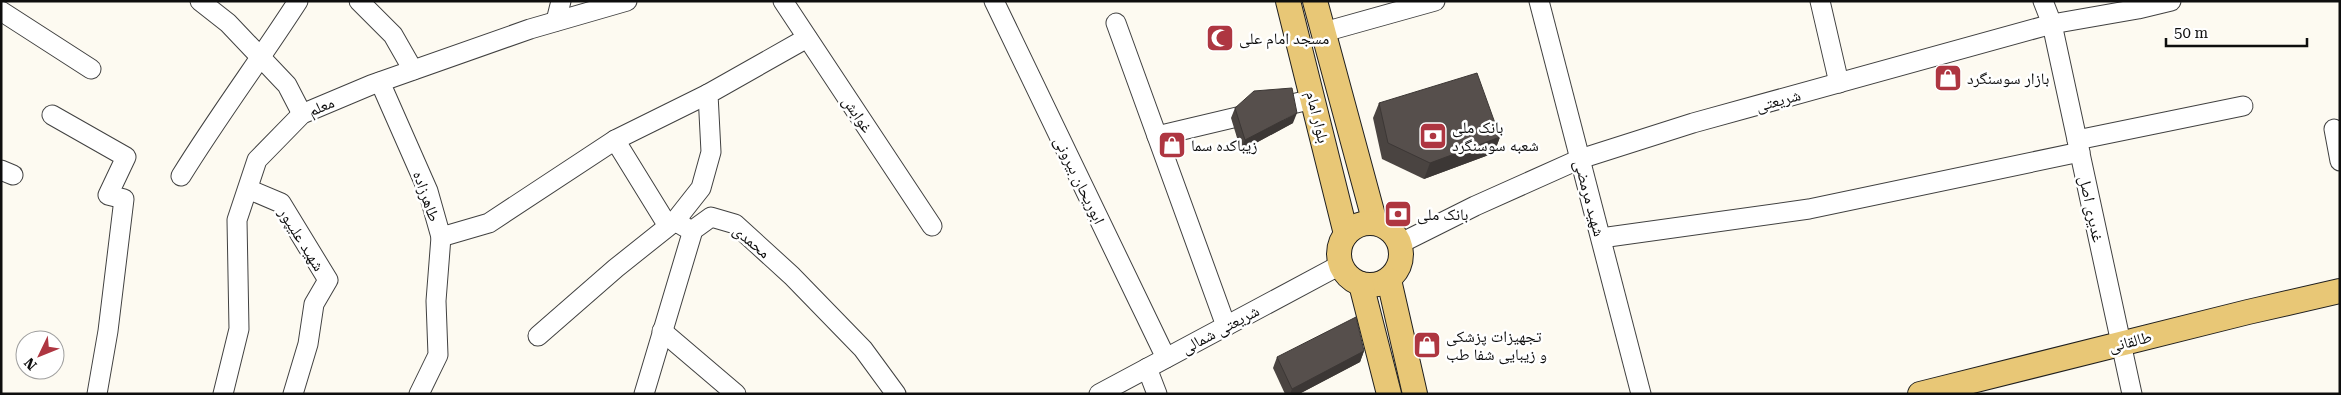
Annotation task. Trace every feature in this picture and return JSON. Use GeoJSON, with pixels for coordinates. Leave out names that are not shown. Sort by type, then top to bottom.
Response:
{"type":"FeatureCollection","features":[{"type":"Feature","properties":{"kind":"main road","name":"بلوار امام"},"geometry":{"type":"LineString","coordinates":[[1288,1],[1346,234]]}},
{"type":"Feature","properties":{"kind":"main road","name":"بلوار امام"},"geometry":{"type":"LineString","coordinates":[[1315,1],[1375,223]]}},
{"type":"Feature","properties":{"kind":"main road"},"geometry":{"type":"LineString","coordinates":[[1375,223],[1390,230],[1400,244],[1400,263],[1389,280],[1371,286],[1352,280],[1340,265],[1339,249],[1346,234],[1359,225],[1375,223]]}},
{"type":"Feature","properties":{"kind":"main road"},"geometry":{"type":"LineString","coordinates":[[1389,280],[1415,394]]}},
{"type":"Feature","properties":{"kind":"main road"},"geometry":{"type":"LineString","coordinates":[[1361,284],[1390,394]]}},
{"type":"Feature","properties":{"kind":"main road","name":"طالقانی"},"geometry":{"type":"LineString","coordinates":[[1920,394],[2340,291]]}},
{"type":"Feature","properties":{"kind":"street"},"geometry":{"type":"LineString","coordinates":[[200,1],[228,23],[287,85],[302,114]]}},
{"type":"Feature","properties":{"kind":"street"},"geometry":{"type":"LineString","coordinates":[[181,176],[214,124],[262,59],[298,1]]}},
{"type":"Feature","properties":{"kind":"street"},"geometry":{"type":"LineString","coordinates":[[359,1],[393,35],[413,70]]}},
{"type":"Feature","properties":{"kind":"street"},"geometry":{"type":"LineString","coordinates":[[556,21],[561,1]]}},
{"type":"Feature","properties":{"kind":"street","name":"معلم"},"geometry":{"type":"LineString","coordinates":[[222,394],[239,329],[237,220],[258,160],[302,114],[413,70],[556,21],[627,1]]}},
{"type":"Feature","properties":{"kind":"street","name":"غوابش"},"geometry":{"type":"LineString","coordinates":[[783,1],[932,226]]}},
{"type":"Feature","properties":{"kind":"street","name":"ابوریحان بیرونی"},"geometry":{"type":"LineString","coordinates":[[994,1],[1166,358]]}},
{"type":"Feature","properties":{"kind":"street"},"geometry":{"type":"LineString","coordinates":[[1324,32],[1435,1]]}},
{"type":"Feature","properties":{"kind":"street","name":"شهید مرمضی"},"geometry":{"type":"LineString","coordinates":[[1539,1],[1641,394]]}},
{"type":"Feature","properties":{"kind":"street"},"geometry":{"type":"LineString","coordinates":[[1820,1],[1839,83]]}},
{"type":"Feature","properties":{"kind":"street","name":"غدیری اصل"},"geometry":{"type":"LineString","coordinates":[[2043,1],[2052,24],[2132,394]]}},
{"type":"Feature","properties":{"kind":"street","name":"غدیری اصل"},"geometry":{"type":"LineString","coordinates":[[2052,24],[2054,1]]}},
{"type":"Feature","properties":{"kind":"street","name":"شریعتی"},"geometry":{"type":"LineString","coordinates":[[1400,244],[1475,206],[1580,159],[1693,123],[2052,24],[2138,9],[2171,1]]}},
{"type":"Feature","properties":{"kind":"street"},"geometry":{"type":"LineString","coordinates":[[1,11],[91,69]]}},
{"type":"Feature","properties":{"kind":"street"},"geometry":{"type":"LineString","coordinates":[[1116,23],[1226,326]]}},
{"type":"Feature","properties":{"kind":"street","name":"طاهرزاده"},"geometry":{"type":"LineString","coordinates":[[380,82],[428,191],[441,237],[489,223],[615,140],[708,94],[807,38]]}},
{"type":"Feature","properties":{"kind":"street"},"geometry":{"type":"LineString","coordinates":[[538,336],[616,268],[671,224],[701,188],[711,152],[708,94]]}},
{"type":"Feature","properties":{"kind":"street"},"geometry":{"type":"LineString","coordinates":[[1157,136],[1313,99]]}},
{"type":"Feature","properties":{"kind":"street"},"geometry":{"type":"LineString","coordinates":[[1601,238],[1808,209],[2243,106]]}},
{"type":"Feature","properties":{"kind":"street"},"geometry":{"type":"LineString","coordinates":[[52,115],[126,157],[108,195],[124,200],[108,332],[97,394]]}},
{"type":"Feature","properties":{"kind":"street"},"geometry":{"type":"LineString","coordinates":[[2334,129],[2340,161]]}},
{"type":"Feature","properties":{"kind":"street"},"geometry":{"type":"LineString","coordinates":[[615,140],[671,224],[693,230],[644,394]]}},
{"type":"Feature","properties":{"kind":"street","name":"شهید علیپور"},"geometry":{"type":"LineString","coordinates":[[248,189],[281,203],[328,280],[314,304],[308,344],[293,394]]}},
{"type":"Feature","properties":{"kind":"street","name":"محمدی"},"geometry":{"type":"LineString","coordinates":[[693,230],[711,217],[735,224],[792,276],[862,349],[896,394]]}},
{"type":"Feature","properties":{"kind":"street"},"geometry":{"type":"LineString","coordinates":[[419,394],[438,355],[436,301],[441,237]]}},
{"type":"Feature","properties":{"kind":"street","name":"شریعتی شمالی"},"geometry":{"type":"LineString","coordinates":[[1099,394],[1340,265]]}},
{"type":"Feature","properties":{"kind":"street"},"geometry":{"type":"LineString","coordinates":[[662,331],[736,394]]}},
{"type":"Feature","properties":{"kind":"street"},"geometry":{"type":"LineString","coordinates":[[1146,368],[1157,394]]}},
{"type":"Feature","properties":{"kind":"building","name":"بانک ملی شعبه سوسنگرد"},"geometry":{"type":"Polygon","coordinates":[[[1477,73],[1500,137],[1430,163],[1388,143],[1379,103],[1477,73]]]}},
{"type":"Feature","properties":{"kind":"building"},"geometry":{"type":"Polygon","coordinates":[[[1292,88],[1297,113],[1245,140],[1235,108],[1254,91],[1292,88]]]}},
{"type":"Feature","properties":{"kind":"building"},"geometry":{"type":"Polygon","coordinates":[[[1356,317],[1364,351],[1292,389],[1277,357],[1356,317]]]}},
{"type":"Feature","properties":{"kind":"place","name":"مسجد امام علی"},"geometry":{"type":"Point","coordinates":[1220,38]}},
{"type":"Feature","properties":{"kind":"place","name":"بازار سوسنگرد"},"geometry":{"type":"Point","coordinates":[1948,78]}},
{"type":"Feature","properties":{"kind":"place","name":"بانک ملی شعبه سوسنگرد"},"geometry":{"type":"Point","coordinates":[1433,136]}},
{"type":"Feature","properties":{"kind":"place","name":"زیباکده سما"},"geometry":{"type":"Point","coordinates":[1172,145]}},
{"type":"Feature","properties":{"kind":"place","name":"بانک ملی"},"geometry":{"type":"Point","coordinates":[1398,214]}},
{"type":"Feature","properties":{"kind":"place","name":"تجهیزات پزشکی و زیبایی شفا طب"},"geometry":{"type":"Point","coordinates":[1427,345]}}]}
